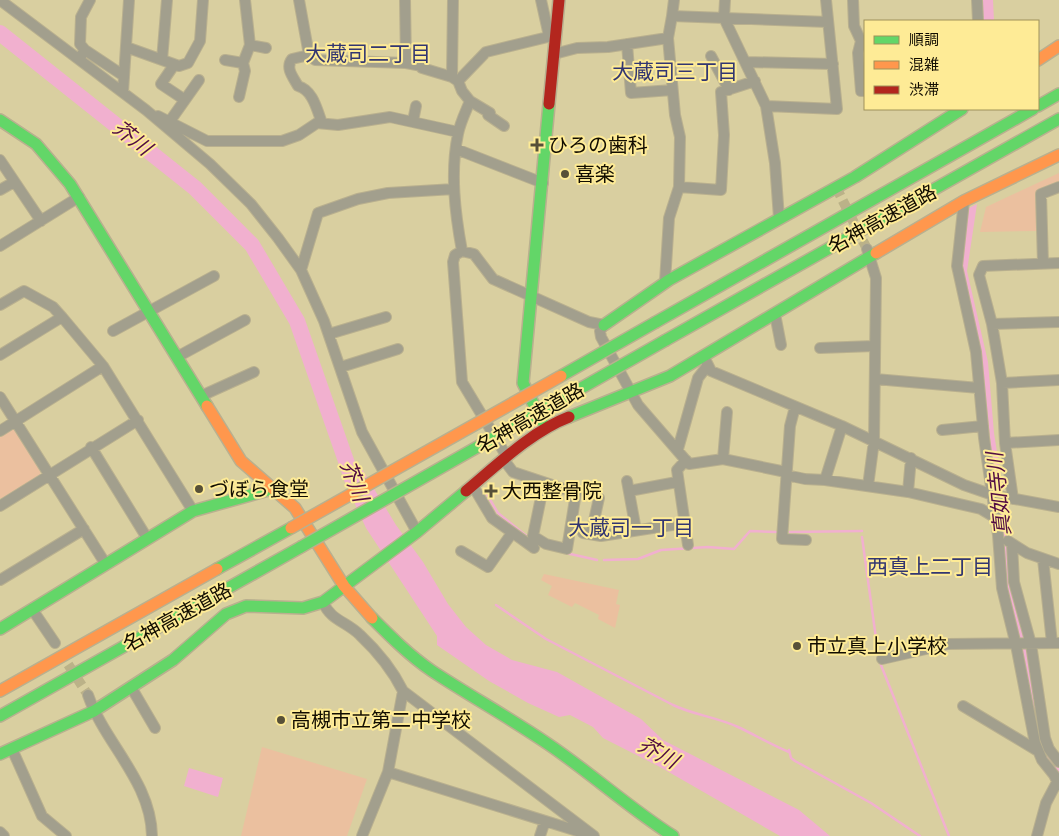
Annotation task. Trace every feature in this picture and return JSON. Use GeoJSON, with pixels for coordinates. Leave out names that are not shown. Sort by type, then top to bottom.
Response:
{"type":"FeatureCollection","features":[{"type":"Feature","properties":{"kind":"main road"},"geometry":{"type":"LineString","coordinates":[[546,429],[523,383],[533,297],[554,54],[552,36],[558,0]]}},
{"type":"Feature","properties":{"kind":"main road"},"geometry":{"type":"LineString","coordinates":[[1039,59],[1059,46]]}},
{"type":"Feature","properties":{"kind":"main road"},"geometry":{"type":"LineString","coordinates":[[1039,105],[1059,94]]}},
{"type":"Feature","properties":{"kind":"main road"},"geometry":{"type":"LineString","coordinates":[[604,325],[665,282],[855,177],[960,110]]}},
{"type":"Feature","properties":{"kind":"main road","name":"名神高速道路"},"geometry":{"type":"LineString","coordinates":[[0,691],[1031,110]]}},
{"type":"Feature","properties":{"kind":"main road","name":"名神高速道路"},"geometry":{"type":"LineString","coordinates":[[0,716],[1059,119]]}},
{"type":"Feature","properties":{"kind":"main road"},"geometry":{"type":"LineString","coordinates":[[0,120],[23,132],[55,163],[79,196],[241,461],[295,508],[344,586],[363,609],[396,642],[430,670],[590,772],[636,812],[673,836]]}},
{"type":"Feature","properties":{"kind":"main road"},"geometry":{"type":"LineString","coordinates":[[0,754],[94,710],[172,660],[226,614],[246,606],[303,608],[323,602],[415,534],[505,459],[546,429],[565,418],[706,361],[868,253],[964,201],[1059,155]]}},
{"type":"Feature","properties":{"kind":"main road"},"geometry":{"type":"LineString","coordinates":[[0,629],[193,511],[272,489]]}},
{"type":"Feature","properties":{"kind":"street"},"geometry":{"type":"LineString","coordinates":[[0,0],[146,110],[210,164],[251,204],[301,270],[328,334],[362,432],[415,534]]}},
{"type":"Feature","properties":{"kind":"street"},"geometry":{"type":"LineString","coordinates":[[90,0],[81,17],[80,44],[85,50],[124,76]]}},
{"type":"Feature","properties":{"kind":"street"},"geometry":{"type":"LineString","coordinates":[[123,92],[129,0]]}},
{"type":"Feature","properties":{"kind":"street"},"geometry":{"type":"LineString","coordinates":[[162,60],[167,0]]}},
{"type":"Feature","properties":{"kind":"street"},"geometry":{"type":"LineString","coordinates":[[126,47],[179,66],[188,63],[200,40],[203,0]]}},
{"type":"Feature","properties":{"kind":"street"},"geometry":{"type":"LineString","coordinates":[[239,96],[245,72],[243,63],[250,45],[245,0]]}},
{"type":"Feature","properties":{"kind":"street"},"geometry":{"type":"LineString","coordinates":[[299,0],[309,55],[315,60],[406,62],[456,79]]}},
{"type":"Feature","properties":{"kind":"street"},"geometry":{"type":"LineString","coordinates":[[405,0],[406,62]]}},
{"type":"Feature","properties":{"kind":"street"},"geometry":{"type":"LineString","coordinates":[[453,0],[456,79],[470,101],[490,113],[488,116],[504,126]]}},
{"type":"Feature","properties":{"kind":"street"},"geometry":{"type":"LineString","coordinates":[[456,79],[486,52],[552,36],[541,0]]}},
{"type":"Feature","properties":{"kind":"street"},"geometry":{"type":"LineString","coordinates":[[665,282],[669,218],[679,187],[680,137],[672,90],[668,38],[674,0]]}},
{"type":"Feature","properties":{"kind":"street"},"geometry":{"type":"LineString","coordinates":[[725,0],[724,18],[747,62],[766,106],[775,163],[779,218]]}},
{"type":"Feature","properties":{"kind":"street"},"geometry":{"type":"LineString","coordinates":[[766,106],[837,109],[826,0]]}},
{"type":"Feature","properties":{"kind":"street"},"geometry":{"type":"LineString","coordinates":[[852,0],[854,26],[861,40],[858,53],[861,91],[864,91]]}},
{"type":"Feature","properties":{"kind":"street"},"geometry":{"type":"LineString","coordinates":[[977,0],[978,20]]}},
{"type":"Feature","properties":{"kind":"street"},"geometry":{"type":"LineString","coordinates":[[672,16],[828,22]]}},
{"type":"Feature","properties":{"kind":"street"},"geometry":{"type":"LineString","coordinates":[[554,54],[577,48],[668,38]]}},
{"type":"Feature","properties":{"kind":"street"},"geometry":{"type":"LineString","coordinates":[[627,44],[631,93],[672,90]]}},
{"type":"Feature","properties":{"kind":"street"},"geometry":{"type":"LineString","coordinates":[[250,45],[266,48]]}},
{"type":"Feature","properties":{"kind":"street"},"geometry":{"type":"LineString","coordinates":[[79,59],[85,50]]}},
{"type":"Feature","properties":{"kind":"street"},"geometry":{"type":"LineString","coordinates":[[309,55],[292,59],[289,63],[289,70],[298,86],[305,88],[309,94],[322,123]]}},
{"type":"Feature","properties":{"kind":"street"},"geometry":{"type":"LineString","coordinates":[[711,56],[729,90]]}},
{"type":"Feature","properties":{"kind":"street"},"geometry":{"type":"LineString","coordinates":[[225,60],[243,63]]}},
{"type":"Feature","properties":{"kind":"street"},"geometry":{"type":"LineString","coordinates":[[747,62],[833,64]]}},
{"type":"Feature","properties":{"kind":"street"},"geometry":{"type":"LineString","coordinates":[[174,64],[161,84],[185,100]]}},
{"type":"Feature","properties":{"kind":"street"},"geometry":{"type":"LineString","coordinates":[[170,121],[200,80]]}},
{"type":"Feature","properties":{"kind":"street"},"geometry":{"type":"LineString","coordinates":[[679,187],[721,190],[724,135],[721,92],[755,81]]}},
{"type":"Feature","properties":{"kind":"street"},"geometry":{"type":"LineString","coordinates":[[462,251],[454,189],[456,149],[458,132],[470,101]]}},
{"type":"Feature","properties":{"kind":"street"},"geometry":{"type":"LineString","coordinates":[[413,121],[416,106]]}},
{"type":"Feature","properties":{"kind":"street"},"geometry":{"type":"LineString","coordinates":[[146,110],[207,141],[282,141],[299,135],[317,123],[338,125],[390,117],[458,132]]}},
{"type":"Feature","properties":{"kind":"street"},"geometry":{"type":"LineString","coordinates":[[456,149],[543,183]]}},
{"type":"Feature","properties":{"kind":"street"},"geometry":{"type":"LineString","coordinates":[[0,160],[41,220]]}},
{"type":"Feature","properties":{"kind":"street"},"geometry":{"type":"LineString","coordinates":[[0,190],[14,182]]}},
{"type":"Feature","properties":{"kind":"street"},"geometry":{"type":"LineString","coordinates":[[1042,263],[1041,194],[1059,186]]}},
{"type":"Feature","properties":{"kind":"street"},"geometry":{"type":"LineString","coordinates":[[301,270],[318,213],[358,199],[388,193],[454,189]]}},
{"type":"Feature","properties":{"kind":"street"},"geometry":{"type":"LineString","coordinates":[[0,246],[79,196]]}},
{"type":"Feature","properties":{"kind":"street"},"geometry":{"type":"LineString","coordinates":[[964,201],[957,266],[976,352],[983,426],[999,536],[1001,581],[1023,645],[1049,749],[1059,762]]}},
{"type":"Feature","properties":{"kind":"street"},"geometry":{"type":"LineString","coordinates":[[544,483],[533,536],[546,544],[566,549],[576,493],[513,472],[462,382],[453,262],[455,255],[462,251],[468,251],[476,256],[490,278],[589,322],[604,325],[600,331],[601,337],[638,405],[689,464],[723,459],[805,479],[825,480],[908,492],[981,509],[996,518]]}},
{"type":"Feature","properties":{"kind":"street"},"geometry":{"type":"LineString","coordinates":[[868,253],[876,278],[874,441],[868,486]]}},
{"type":"Feature","properties":{"kind":"street"},"geometry":{"type":"LineString","coordinates":[[1013,499],[1005,442],[1002,383],[992,324],[979,275],[983,266],[1059,263]]}},
{"type":"Feature","properties":{"kind":"street"},"geometry":{"type":"LineString","coordinates":[[113,331],[214,276]]}},
{"type":"Feature","properties":{"kind":"street"},"geometry":{"type":"LineString","coordinates":[[0,305],[24,291],[52,307],[62,317],[103,366],[193,511]]}},
{"type":"Feature","properties":{"kind":"street"},"geometry":{"type":"LineString","coordinates":[[775,314],[781,345]]}},
{"type":"Feature","properties":{"kind":"street"},"geometry":{"type":"LineString","coordinates":[[0,355],[62,317]]}},
{"type":"Feature","properties":{"kind":"street"},"geometry":{"type":"LineString","coordinates":[[328,334],[386,317]]}},
{"type":"Feature","properties":{"kind":"street"},"geometry":{"type":"LineString","coordinates":[[177,357],[245,320]]}},
{"type":"Feature","properties":{"kind":"street"},"geometry":{"type":"LineString","coordinates":[[992,324],[1059,322]]}},
{"type":"Feature","properties":{"kind":"street"},"geometry":{"type":"LineString","coordinates":[[820,348],[874,346]]}},
{"type":"Feature","properties":{"kind":"street"},"geometry":{"type":"LineString","coordinates":[[340,367],[398,349]]}},
{"type":"Feature","properties":{"kind":"street"},"geometry":{"type":"LineString","coordinates":[[706,361],[711,371],[842,426],[964,485],[993,496],[1059,507]]}},
{"type":"Feature","properties":{"kind":"street"},"geometry":{"type":"LineString","coordinates":[[678,449],[698,378],[706,361]]}},
{"type":"Feature","properties":{"kind":"street"},"geometry":{"type":"LineString","coordinates":[[0,431],[103,366]]}},
{"type":"Feature","properties":{"kind":"street"},"geometry":{"type":"LineString","coordinates":[[201,396],[254,372]]}},
{"type":"Feature","properties":{"kind":"street"},"geometry":{"type":"LineString","coordinates":[[875,379],[979,388]]}},
{"type":"Feature","properties":{"kind":"street"},"geometry":{"type":"LineString","coordinates":[[1002,383],[1059,380]]}},
{"type":"Feature","properties":{"kind":"street"},"geometry":{"type":"LineString","coordinates":[[0,397],[106,563]]}},
{"type":"Feature","properties":{"kind":"street"},"geometry":{"type":"LineString","coordinates":[[795,407],[790,426],[782,539],[806,540]]}},
{"type":"Feature","properties":{"kind":"street"},"geometry":{"type":"LineString","coordinates":[[723,459],[727,412]]}},
{"type":"Feature","properties":{"kind":"street"},"geometry":{"type":"LineString","coordinates":[[0,506],[50,476],[91,447],[138,420]]}},
{"type":"Feature","properties":{"kind":"street"},"geometry":{"type":"LineString","coordinates":[[825,480],[842,426]]}},
{"type":"Feature","properties":{"kind":"street"},"geometry":{"type":"LineString","coordinates":[[942,430],[983,426]]}},
{"type":"Feature","properties":{"kind":"street"},"geometry":{"type":"LineString","coordinates":[[1005,442],[1059,440]]}},
{"type":"Feature","properties":{"kind":"street"},"geometry":{"type":"LineString","coordinates":[[91,447],[147,538]]}},
{"type":"Feature","properties":{"kind":"street"},"geometry":{"type":"LineString","coordinates":[[908,492],[911,458]]}},
{"type":"Feature","properties":{"kind":"street"},"geometry":{"type":"LineString","coordinates":[[686,460],[677,470],[688,545]]}},
{"type":"Feature","properties":{"kind":"street"},"geometry":{"type":"LineString","coordinates":[[636,530],[628,486],[678,482]]}},
{"type":"Feature","properties":{"kind":"street"},"geometry":{"type":"LineString","coordinates":[[473,486],[492,518],[534,548]]}},
{"type":"Feature","properties":{"kind":"street"},"geometry":{"type":"LineString","coordinates":[[599,498],[587,534],[601,536],[685,523]]}},
{"type":"Feature","properties":{"kind":"street"},"geometry":{"type":"LineString","coordinates":[[0,580],[84,529]]}},
{"type":"Feature","properties":{"kind":"street"},"geometry":{"type":"LineString","coordinates":[[461,551],[488,567],[512,533]]}},
{"type":"Feature","properties":{"kind":"street"},"geometry":{"type":"LineString","coordinates":[[999,536],[1043,559],[1059,564]]}},
{"type":"Feature","properties":{"kind":"street"},"geometry":{"type":"LineString","coordinates":[[1011,543],[1015,589],[1038,751],[1044,764],[1057,778],[1046,803],[1037,836]]}},
{"type":"Feature","properties":{"kind":"street"},"geometry":{"type":"LineString","coordinates":[[882,659],[948,644],[1023,645],[1055,643],[1043,559]]}},
{"type":"Feature","properties":{"kind":"street"},"geometry":{"type":"LineString","coordinates":[[323,602],[328,614],[360,635],[398,680],[403,691],[593,836]]}},
{"type":"Feature","properties":{"kind":"street"},"geometry":{"type":"LineString","coordinates":[[32,610],[54,643]]}},
{"type":"Feature","properties":{"kind":"street"},"geometry":{"type":"LineString","coordinates":[[132,686],[155,728]]}},
{"type":"Feature","properties":{"kind":"street"},"geometry":{"type":"LineString","coordinates":[[362,836],[388,772],[403,691]]}},
{"type":"Feature","properties":{"kind":"street"},"geometry":{"type":"LineString","coordinates":[[88,695],[94,710],[142,790],[150,809],[152,836]]}},
{"type":"Feature","properties":{"kind":"street"},"geometry":{"type":"LineString","coordinates":[[969,706],[1038,751]]}},
{"type":"Feature","properties":{"kind":"street"},"geometry":{"type":"LineString","coordinates":[[12,749],[42,816],[66,836]]}},
{"type":"Feature","properties":{"kind":"street"},"geometry":{"type":"LineString","coordinates":[[388,772],[593,836]]}},
{"type":"Feature","properties":{"kind":"street"},"geometry":{"type":"LineString","coordinates":[[540,836],[545,821]]}},
{"type":"Feature","properties":{"kind":"street"},"geometry":{"type":"LineString","coordinates":[[0,832],[4,836]]}},
{"type":"Feature","properties":{"kind":"shaded area"},"geometry":{"type":"Polygon","coordinates":[[[1059,173],[1059,182],[1036,192],[1039,228],[1037,231],[980,232],[986,207],[1059,173]]]}},
{"type":"Feature","properties":{"kind":"shaded area"},"geometry":{"type":"Polygon","coordinates":[[[15,427],[41,469],[40,475],[0,498],[0,435],[15,427]]]}},
{"type":"Feature","properties":{"kind":"shaded area"},"geometry":{"type":"Polygon","coordinates":[[[544,574],[619,590],[616,604],[620,605],[615,628],[598,619],[599,615],[575,603],[572,607],[548,595],[552,586],[541,580],[544,574]]]}},
{"type":"Feature","properties":{"kind":"shaded area"},"geometry":{"type":"Polygon","coordinates":[[[262,747],[367,779],[347,836],[241,836],[262,747]]]}},
{"type":"Feature","properties":{"kind":"water"},"geometry":{"type":"Polygon","coordinates":[[[977,204],[967,271],[988,362],[994,433],[1005,503],[1011,581],[1025,640],[1041,732],[1059,766],[1059,776],[1052,769],[1040,745],[1007,588],[985,392],[960,270],[969,208],[977,204]]]}},
{"type":"Feature","properties":{"kind":"water"},"geometry":{"type":"Polygon","coordinates":[[[362,469],[448,604],[466,627],[486,645],[512,660],[557,672],[641,719],[663,740],[799,810],[830,836],[780,836],[660,767],[603,738],[593,727],[570,715],[559,717],[528,703],[489,681],[437,645],[437,636],[366,528],[344,480],[362,469]]]}},
{"type":"Feature","properties":{"kind":"water"},"geometry":{"type":"Polygon","coordinates":[[[189,768],[223,778],[218,797],[184,786],[189,768]]]}},
{"type":"Feature","properties":{"kind":"waterway","name":"真如寺川"},"geometry":{"type":"LineString","coordinates":[[985,0],[986,20]]}},
{"type":"Feature","properties":{"kind":"waterway","name":"芥川"},"geometry":{"type":"LineString","coordinates":[[0,33],[195,188],[252,245],[297,321],[358,495]]}},
{"type":"Feature","properties":{"kind":"waterway"},"geometry":{"type":"LineString","coordinates":[[485,491],[498,513],[529,538]]}},
{"type":"Feature","properties":{"kind":"waterway"},"geometry":{"type":"LineString","coordinates":[[604,560],[638,559],[661,550],[708,547],[734,549],[750,531],[776,532]]}},
{"type":"Feature","properties":{"kind":"waterway"},"geometry":{"type":"LineString","coordinates":[[790,532],[862,531]]}},
{"type":"Feature","properties":{"kind":"waterway"},"geometry":{"type":"LineString","coordinates":[[862,537],[879,660],[949,836]]}},
{"type":"Feature","properties":{"kind":"waterway"},"geometry":{"type":"LineString","coordinates":[[566,553],[597,560]]}},
{"type":"Feature","properties":{"kind":"waterway"},"geometry":{"type":"LineString","coordinates":[[496,605],[546,639],[673,705],[738,727],[789,752]]}},
{"type":"Feature","properties":{"kind":"waterway"},"geometry":{"type":"LineString","coordinates":[[789,750],[791,758],[795,761],[871,803],[920,836]]}},
{"type":"Feature","properties":{"kind":"tunnel"},"geometry":{"type":"LineString","coordinates":[[836,187],[867,249]]}},
{"type":"Feature","properties":{"kind":"tunnel"},"geometry":{"type":"LineString","coordinates":[[60,652],[88,695]]}},
{"type":"Feature","properties":{"kind":"traffic: fast"},"geometry":{"type":"LineString","coordinates":[[1039,105],[1059,94]]}},
{"type":"Feature","properties":{"kind":"traffic: fast"},"geometry":{"type":"LineString","coordinates":[[542,421],[523,383],[549,104]]}},
{"type":"Feature","properties":{"kind":"traffic: fast"},"geometry":{"type":"LineString","coordinates":[[604,325],[669,280],[855,177],[960,110]]}},
{"type":"Feature","properties":{"kind":"traffic: fast"},"geometry":{"type":"LineString","coordinates":[[656,322],[1031,110]]}},
{"type":"Feature","properties":{"kind":"traffic: fast"},"geometry":{"type":"LineString","coordinates":[[666,340],[1059,119]]}},
{"type":"Feature","properties":{"kind":"traffic: fast"},"geometry":{"type":"LineString","coordinates":[[0,120],[36,144],[70,184],[207,406]]}},
{"type":"Feature","properties":{"kind":"traffic: fast"},"geometry":{"type":"LineString","coordinates":[[569,417],[670,376],[876,253]]}},
{"type":"Feature","properties":{"kind":"traffic: fast"},"geometry":{"type":"LineString","coordinates":[[561,376],[656,322]]}},
{"type":"Feature","properties":{"kind":"traffic: fast"},"geometry":{"type":"LineString","coordinates":[[301,547],[666,340]]}},
{"type":"Feature","properties":{"kind":"traffic: fast"},"geometry":{"type":"LineString","coordinates":[[0,629],[193,511],[272,489]]}},
{"type":"Feature","properties":{"kind":"traffic: fast"},"geometry":{"type":"LineString","coordinates":[[0,754],[94,711],[173,660],[226,614],[246,606],[303,608],[323,602],[417,532],[466,491]]}},
{"type":"Feature","properties":{"kind":"traffic: fast"},"geometry":{"type":"LineString","coordinates":[[217,569],[291,528]]}},
{"type":"Feature","properties":{"kind":"traffic: fast"},"geometry":{"type":"LineString","coordinates":[[0,716],[301,547]]}},
{"type":"Feature","properties":{"kind":"traffic: fast"},"geometry":{"type":"LineString","coordinates":[[372,618],[424,665],[548,744],[673,836]]}},
{"type":"Feature","properties":{"kind":"traffic: slow"},"geometry":{"type":"LineString","coordinates":[[1039,59],[1059,46]]}},
{"type":"Feature","properties":{"kind":"traffic: slow"},"geometry":{"type":"LineString","coordinates":[[876,253],[964,201],[1059,155]]}},
{"type":"Feature","properties":{"kind":"traffic: slow"},"geometry":{"type":"LineString","coordinates":[[291,528],[561,376]]}},
{"type":"Feature","properties":{"kind":"traffic: slow"},"geometry":{"type":"LineString","coordinates":[[207,406],[241,461],[295,508],[344,586],[372,618]]}},
{"type":"Feature","properties":{"kind":"traffic: slow"},"geometry":{"type":"LineString","coordinates":[[0,691],[217,569]]}},
{"type":"Feature","properties":{"kind":"traffic: jam"},"geometry":{"type":"LineString","coordinates":[[549,104],[559,0]]}},
{"type":"Feature","properties":{"kind":"traffic: jam"},"geometry":{"type":"LineString","coordinates":[[466,491],[528,440],[555,423],[569,417]]}},
{"type":"Feature","properties":{"kind":"place","name":"ひろの歯科"},"geometry":{"type":"Point","coordinates":[537,145]}},
{"type":"Feature","properties":{"kind":"place","name":"喜楽"},"geometry":{"type":"Point","coordinates":[565,174]}},
{"type":"Feature","properties":{"kind":"place","name":"づぼら食堂"},"geometry":{"type":"Point","coordinates":[199,489]}},
{"type":"Feature","properties":{"kind":"place","name":"大西整骨院"},"geometry":{"type":"Point","coordinates":[491,491]}},
{"type":"Feature","properties":{"kind":"place","name":"市立真上小学校"},"geometry":{"type":"Point","coordinates":[797,646]}},
{"type":"Feature","properties":{"kind":"place","name":"高槻市立第二中学校"},"geometry":{"type":"Point","coordinates":[281,720]}},
{"type":"Feature","properties":{"kind":"district","name":"大蔵司二丁目"},"geometry":{"type":"Point","coordinates":[368,54]}},
{"type":"Feature","properties":{"kind":"district","name":"大蔵司三丁目"},"geometry":{"type":"Point","coordinates":[675,72]}},
{"type":"Feature","properties":{"kind":"district","name":"大蔵司一丁目"},"geometry":{"type":"Point","coordinates":[631,528]}},
{"type":"Feature","properties":{"kind":"district","name":"西真上二丁目"},"geometry":{"type":"Point","coordinates":[930,567]}}]}
